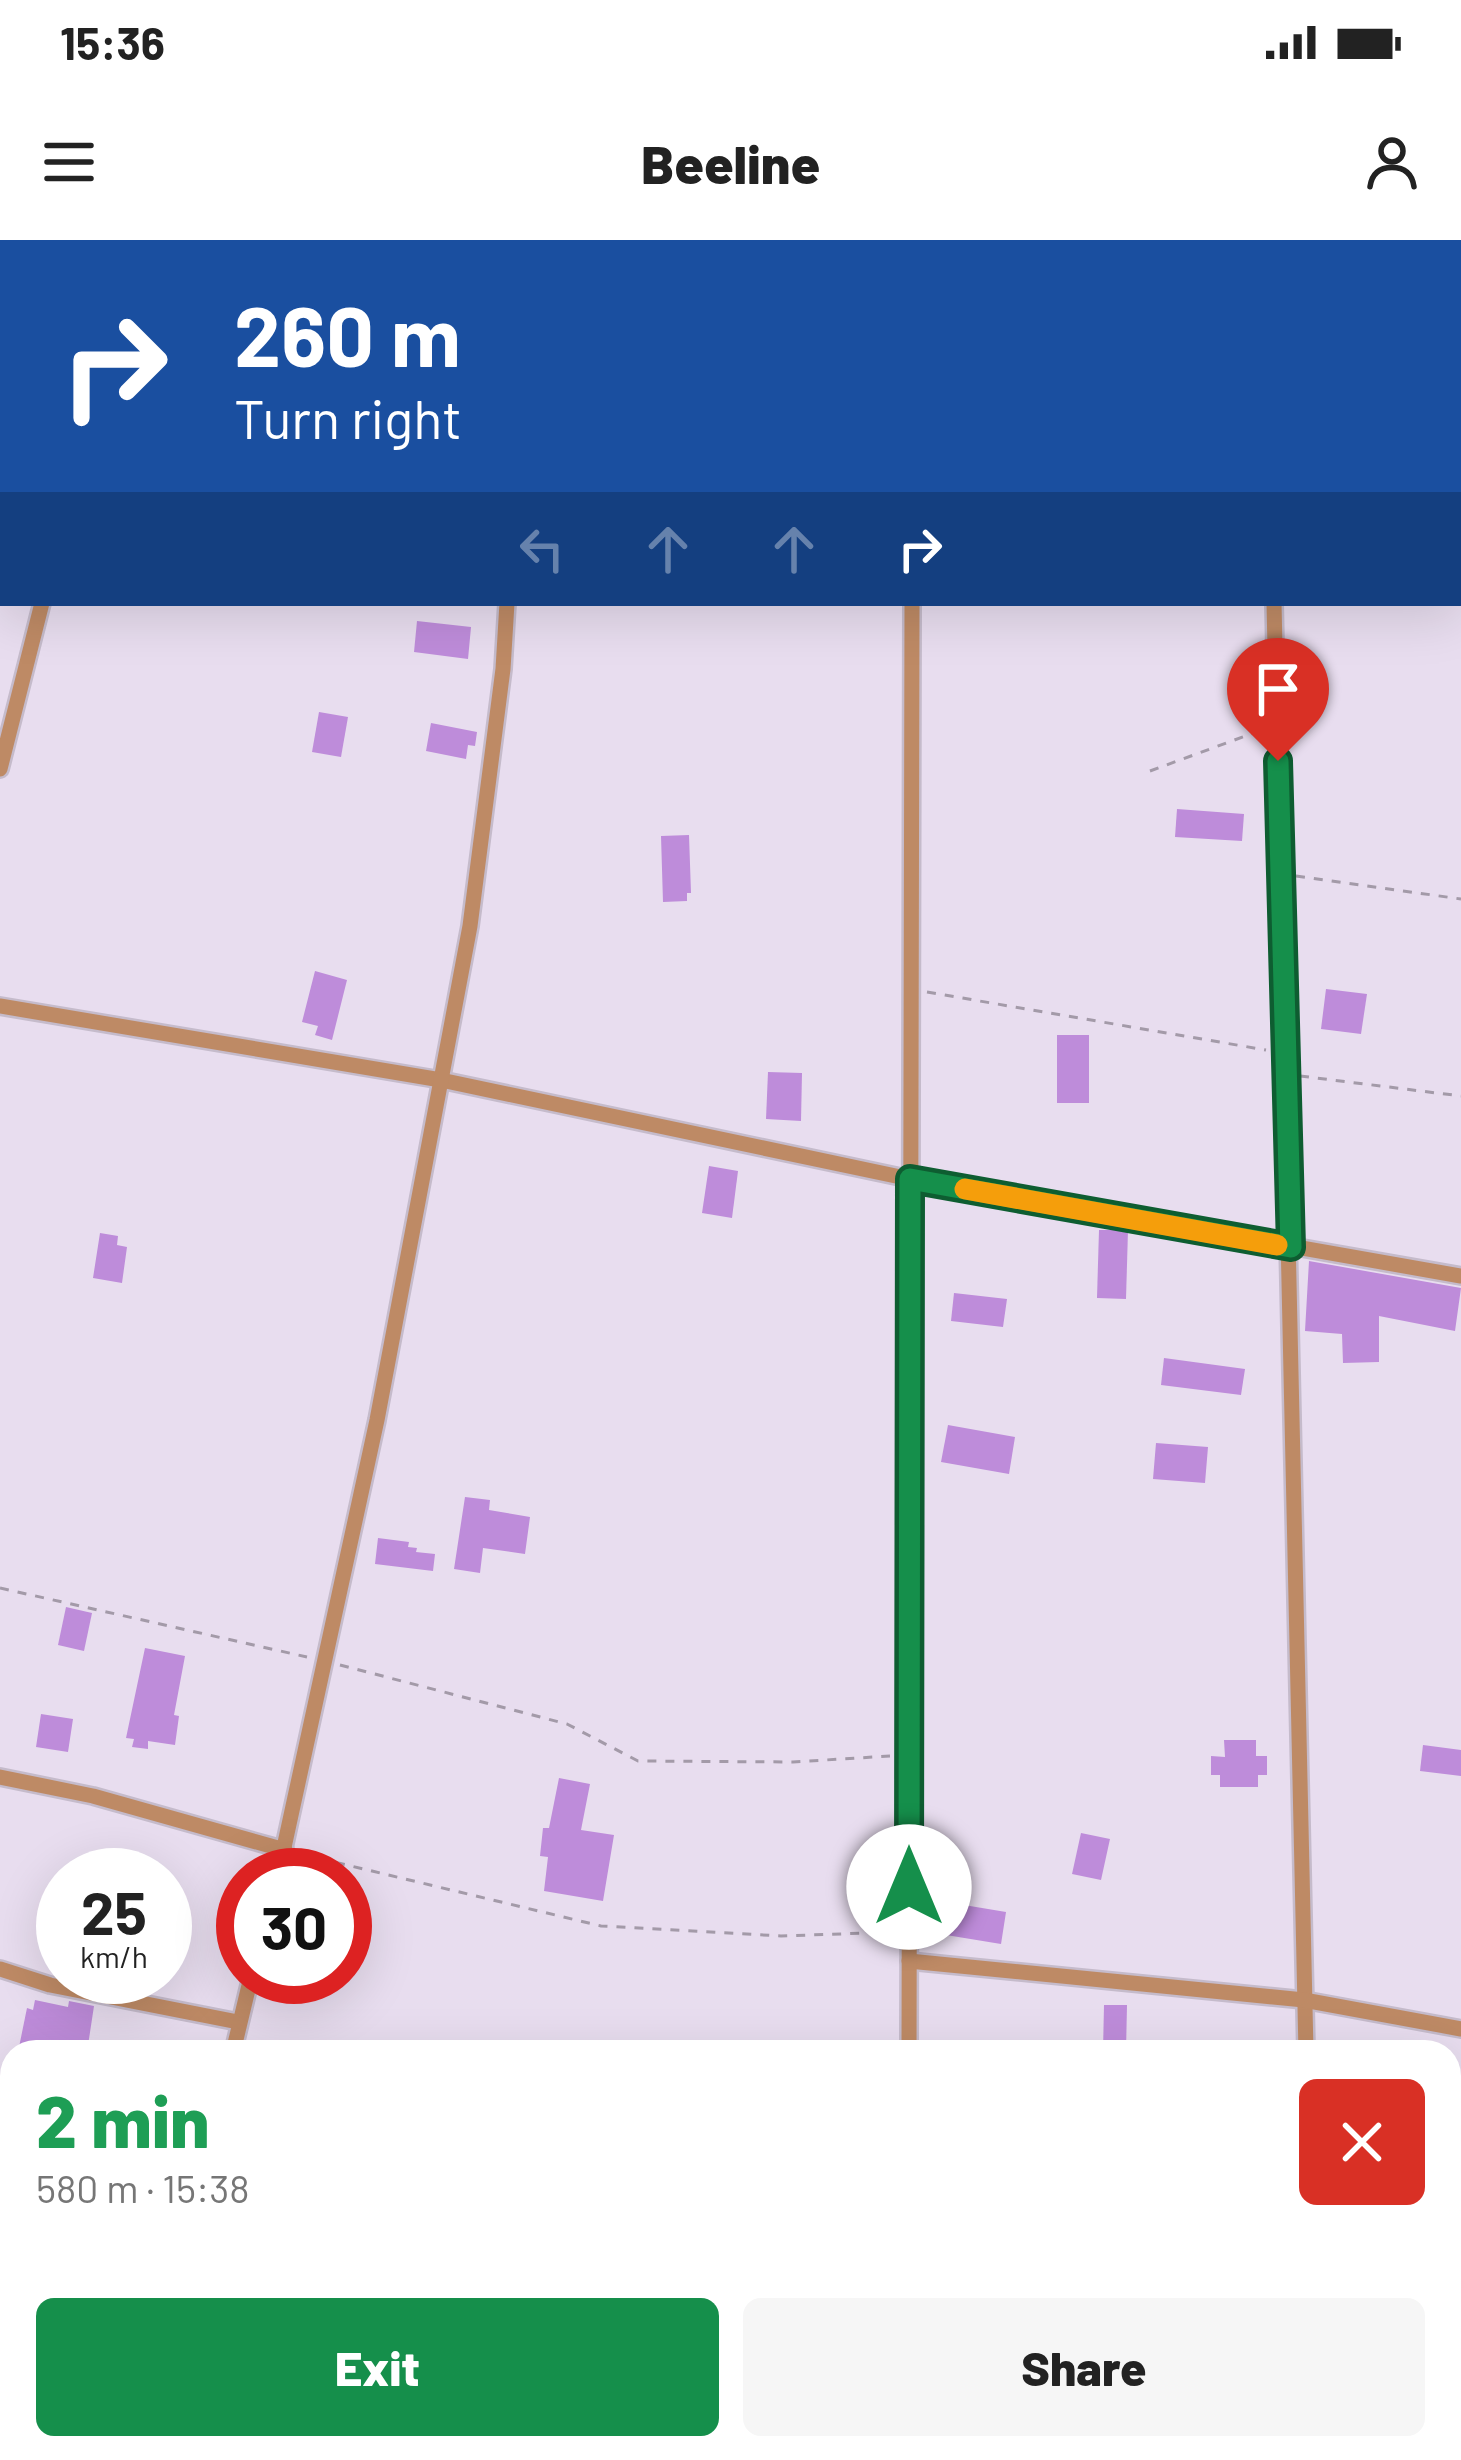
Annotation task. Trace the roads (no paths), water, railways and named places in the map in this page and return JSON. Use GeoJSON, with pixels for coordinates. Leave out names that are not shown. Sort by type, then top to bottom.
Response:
{"type":"FeatureCollection","features":[{"type":"Feature","properties":{"kind":"street"},"geometry":{"type":"LineString","coordinates":[[0,769],[41,606]]}},
{"type":"Feature","properties":{"kind":"street"},"geometry":{"type":"LineString","coordinates":[[285,1848],[381,1398],[470,926],[507,606]]}},
{"type":"Feature","properties":{"kind":"street"},"geometry":{"type":"LineString","coordinates":[[909,2040],[911,606]]}},
{"type":"Feature","properties":{"kind":"street"},"geometry":{"type":"LineString","coordinates":[[1274,606],[1306,2040]]}},
{"type":"Feature","properties":{"kind":"street"},"geometry":{"type":"LineString","coordinates":[[0,1006],[441,1080],[910,1179],[1461,1276]]}},
{"type":"Feature","properties":{"kind":"street"},"geometry":{"type":"LineString","coordinates":[[0,1777],[93,1796],[278,1848]]}},
{"type":"Feature","properties":{"kind":"street"},"geometry":{"type":"LineString","coordinates":[[909,1961],[1304,2000],[1461,2029]]}},
{"type":"Feature","properties":{"kind":"street"},"geometry":{"type":"LineString","coordinates":[[0,1969],[50,1985],[238,2022]]}},
{"type":"Feature","properties":{"kind":"street"},"geometry":{"type":"LineString","coordinates":[[235,2040],[243,2004]]}}]}
